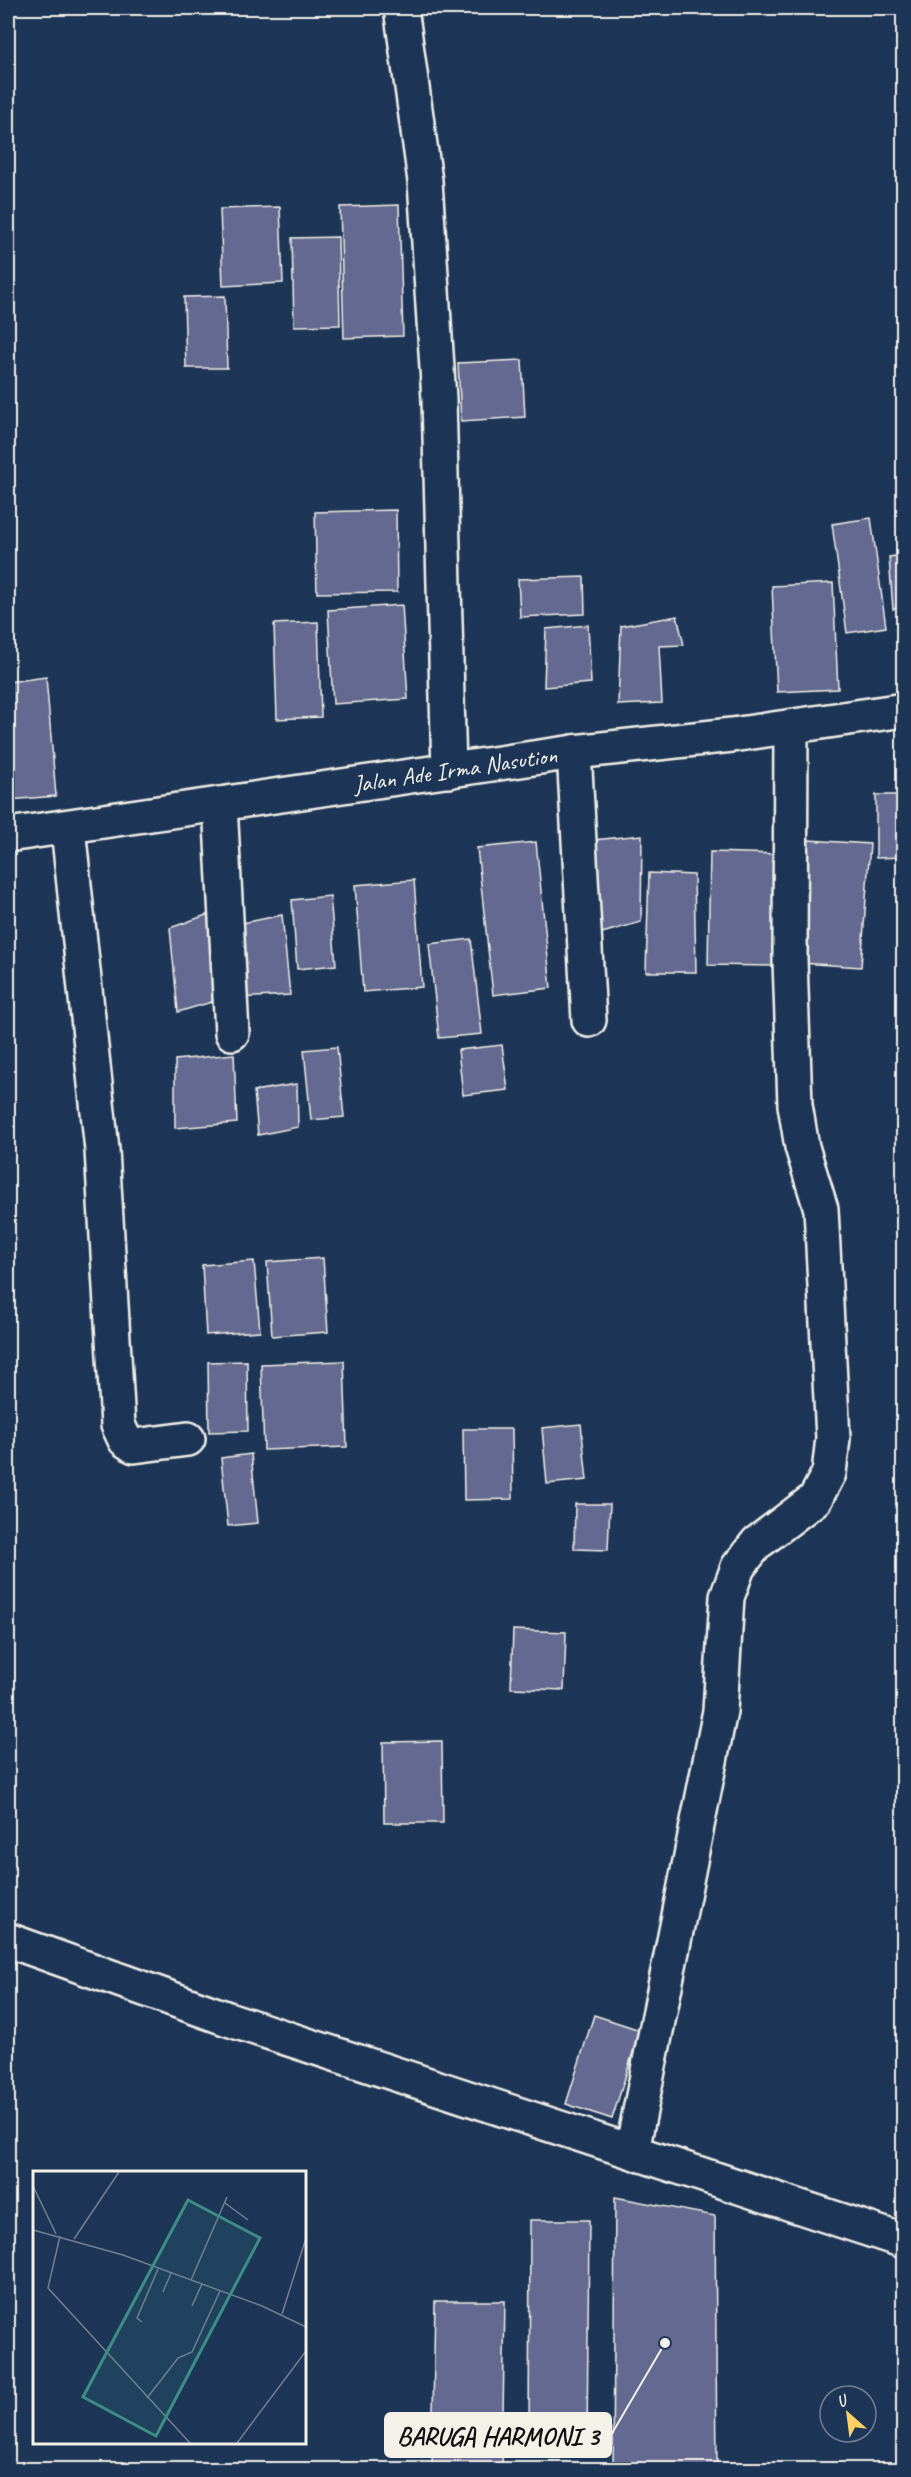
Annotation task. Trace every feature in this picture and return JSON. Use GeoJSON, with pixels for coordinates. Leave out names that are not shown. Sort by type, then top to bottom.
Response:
{"type":"FeatureCollection","features":[{"type":"Feature","properties":{"kind":"street"},"geometry":{"type":"LineString","coordinates":[[401,8],[425,181],[439,399],[449,771]]}},
{"type":"Feature","properties":{"kind":"street","name":"Jalan Ade Irma Nasution"},"geometry":{"type":"LineString","coordinates":[[8,835],[574,752],[791,727],[903,710]]}},
{"type":"Feature","properties":{"kind":"street"},"geometry":{"type":"LineString","coordinates":[[632,2151],[720,1711],[727,1597],[738,1567],[757,1543],[815,1499],[829,1473],[832,1438],[821,1209],[802,1147],[795,1105],[790,960],[791,727]]}},
{"type":"Feature","properties":{"kind":"street"},"geometry":{"type":"LineString","coordinates":[[574,752],[589,1020]]}},
{"type":"Feature","properties":{"kind":"street"},"geometry":{"type":"LineString","coordinates":[[220,804],[232,1033]]}},
{"type":"Feature","properties":{"kind":"street"},"geometry":{"type":"LineString","coordinates":[[68,828],[102,1150],[118,1425],[125,1440],[134,1446],[188,1439]]}},
{"type":"Feature","properties":{"kind":"street"},"geometry":{"type":"LineString","coordinates":[[8,1940],[228,2019],[903,2241]]}},
{"type":"Feature","properties":{"kind":"building"},"geometry":{"type":"Polygon","coordinates":[[[399,205],[403,336],[344,338],[340,207],[399,205]]]}},
{"type":"Feature","properties":{"kind":"building"},"geometry":{"type":"Polygon","coordinates":[[[280,207],[283,283],[223,286],[220,209],[280,207]]]}},
{"type":"Feature","properties":{"kind":"building"},"geometry":{"type":"Polygon","coordinates":[[[338,237],[340,325],[294,326],[292,238],[338,237]]]}},
{"type":"Feature","properties":{"kind":"building"},"geometry":{"type":"Polygon","coordinates":[[[225,296],[227,368],[186,368],[184,297],[225,296]]]}},
{"type":"Feature","properties":{"kind":"building"},"geometry":{"type":"Polygon","coordinates":[[[522,360],[525,417],[461,421],[458,363],[522,360]]]}},
{"type":"Feature","properties":{"kind":"building"},"geometry":{"type":"Polygon","coordinates":[[[396,510],[397,592],[317,593],[315,512],[396,510]]]}},
{"type":"Feature","properties":{"kind":"building"},"geometry":{"type":"Polygon","coordinates":[[[871,518],[886,627],[847,633],[832,524],[871,518]]]}},
{"type":"Feature","properties":{"kind":"building"},"geometry":{"type":"Polygon","coordinates":[[[904,555],[904,607],[893,609],[889,557],[904,555]]]}},
{"type":"Feature","properties":{"kind":"building"},"geometry":{"type":"Polygon","coordinates":[[[584,577],[585,614],[520,617],[518,579],[584,577]]]}},
{"type":"Feature","properties":{"kind":"building"},"geometry":{"type":"Polygon","coordinates":[[[833,583],[838,689],[777,692],[772,586],[833,583]]]}},
{"type":"Feature","properties":{"kind":"building"},"geometry":{"type":"Polygon","coordinates":[[[402,605],[408,699],[333,704],[328,610],[402,605]]]}},
{"type":"Feature","properties":{"kind":"building"},"geometry":{"type":"Polygon","coordinates":[[[677,616],[684,645],[659,646],[662,703],[618,705],[621,626],[677,616]]]}},
{"type":"Feature","properties":{"kind":"building"},"geometry":{"type":"Polygon","coordinates":[[[318,622],[321,717],[277,719],[274,624],[318,622]]]}},
{"type":"Feature","properties":{"kind":"building"},"geometry":{"type":"Polygon","coordinates":[[[588,625],[591,683],[544,687],[546,629],[588,625]]]}},
{"type":"Feature","properties":{"kind":"building"},"geometry":{"type":"Polygon","coordinates":[[[46,677],[56,796],[9,800],[8,682],[46,677]]]}},
{"type":"Feature","properties":{"kind":"building"},"geometry":{"type":"Polygon","coordinates":[[[876,795],[904,795],[904,857],[876,858],[876,795]]]}},
{"type":"Feature","properties":{"kind":"building"},"geometry":{"type":"Polygon","coordinates":[[[642,835],[641,922],[595,935],[584,841],[642,835]]]}},
{"type":"Feature","properties":{"kind":"building"},"geometry":{"type":"Polygon","coordinates":[[[808,840],[870,844],[861,967],[800,963],[808,840]]]}},
{"type":"Feature","properties":{"kind":"building"},"geometry":{"type":"Polygon","coordinates":[[[536,842],[551,988],[493,995],[477,848],[536,842]]]}},
{"type":"Feature","properties":{"kind":"building"},"geometry":{"type":"Polygon","coordinates":[[[710,852],[778,854],[776,966],[708,965],[710,852]]]}},
{"type":"Feature","properties":{"kind":"building"},"geometry":{"type":"Polygon","coordinates":[[[649,873],[694,875],[696,972],[646,972],[649,873]]]}},
{"type":"Feature","properties":{"kind":"building"},"geometry":{"type":"Polygon","coordinates":[[[414,880],[422,987],[363,992],[355,885],[414,880]]]}},
{"type":"Feature","properties":{"kind":"building"},"geometry":{"type":"Polygon","coordinates":[[[330,896],[336,965],[297,969],[292,900],[330,896]]]}},
{"type":"Feature","properties":{"kind":"building"},"geometry":{"type":"Polygon","coordinates":[[[209,914],[215,1001],[178,1012],[170,928],[209,914]]]}},
{"type":"Feature","properties":{"kind":"building"},"geometry":{"type":"Polygon","coordinates":[[[282,915],[290,995],[238,998],[233,925],[282,915]]]}},
{"type":"Feature","properties":{"kind":"building"},"geometry":{"type":"Polygon","coordinates":[[[471,939],[482,1034],[439,1038],[429,944],[471,939]]]}},
{"type":"Feature","properties":{"kind":"building"},"geometry":{"type":"Polygon","coordinates":[[[502,1045],[508,1090],[463,1095],[458,1050],[502,1045]]]}},
{"type":"Feature","properties":{"kind":"building"},"geometry":{"type":"Polygon","coordinates":[[[337,1047],[344,1117],[311,1120],[304,1050],[337,1047]]]}},
{"type":"Feature","properties":{"kind":"building"},"geometry":{"type":"Polygon","coordinates":[[[234,1054],[237,1123],[175,1128],[175,1060],[234,1054]]]}},
{"type":"Feature","properties":{"kind":"building"},"geometry":{"type":"Polygon","coordinates":[[[297,1084],[298,1127],[258,1135],[254,1091],[297,1084]]]}},
{"type":"Feature","properties":{"kind":"building"},"geometry":{"type":"Polygon","coordinates":[[[323,1258],[328,1332],[272,1336],[267,1262],[323,1258]]]}},
{"type":"Feature","properties":{"kind":"building"},"geometry":{"type":"Polygon","coordinates":[[[254,1261],[260,1331],[206,1335],[202,1265],[254,1261]]]}},
{"type":"Feature","properties":{"kind":"building"},"geometry":{"type":"Polygon","coordinates":[[[247,1361],[248,1431],[209,1432],[208,1362],[247,1361]]]}},
{"type":"Feature","properties":{"kind":"building"},"geometry":{"type":"Polygon","coordinates":[[[344,1361],[347,1447],[264,1450],[261,1364],[344,1361]]]}},
{"type":"Feature","properties":{"kind":"building"},"geometry":{"type":"Polygon","coordinates":[[[581,1424],[587,1480],[547,1484],[542,1428],[581,1424]]]}},
{"type":"Feature","properties":{"kind":"building"},"geometry":{"type":"Polygon","coordinates":[[[463,1429],[512,1429],[513,1499],[464,1500],[463,1429]]]}},
{"type":"Feature","properties":{"kind":"building"},"geometry":{"type":"Polygon","coordinates":[[[251,1454],[258,1523],[228,1526],[221,1458],[251,1454]]]}},
{"type":"Feature","properties":{"kind":"building"},"geometry":{"type":"Polygon","coordinates":[[[575,1504],[610,1504],[608,1550],[574,1549],[575,1504]]]}},
{"type":"Feature","properties":{"kind":"building"},"geometry":{"type":"Polygon","coordinates":[[[513,1630],[566,1632],[564,1690],[511,1688],[513,1630]]]}},
{"type":"Feature","properties":{"kind":"building"},"geometry":{"type":"Polygon","coordinates":[[[442,1741],[443,1823],[384,1823],[383,1742],[442,1741]]]}},
{"type":"Feature","properties":{"kind":"building"},"geometry":{"type":"Polygon","coordinates":[[[594,2015],[640,2030],[612,2119],[566,2104],[594,2015]]]}},
{"type":"Feature","properties":{"kind":"building"},"geometry":{"type":"Polygon","coordinates":[[[615,2197],[715,2216],[717,2470],[613,2470],[615,2197]]]}},
{"type":"Feature","properties":{"kind":"building"},"geometry":{"type":"Polygon","coordinates":[[[530,2220],[589,2220],[587,2444],[529,2444],[530,2220]]]}},
{"type":"Feature","properties":{"kind":"building"},"geometry":{"type":"Polygon","coordinates":[[[435,2301],[505,2301],[502,2470],[432,2470],[435,2301]]]}},
{"type":"Feature","properties":{"kind":"place","name":"BARUGA HARMONI 3"},"geometry":{"type":"Point","coordinates":[665,2343]}}]}
